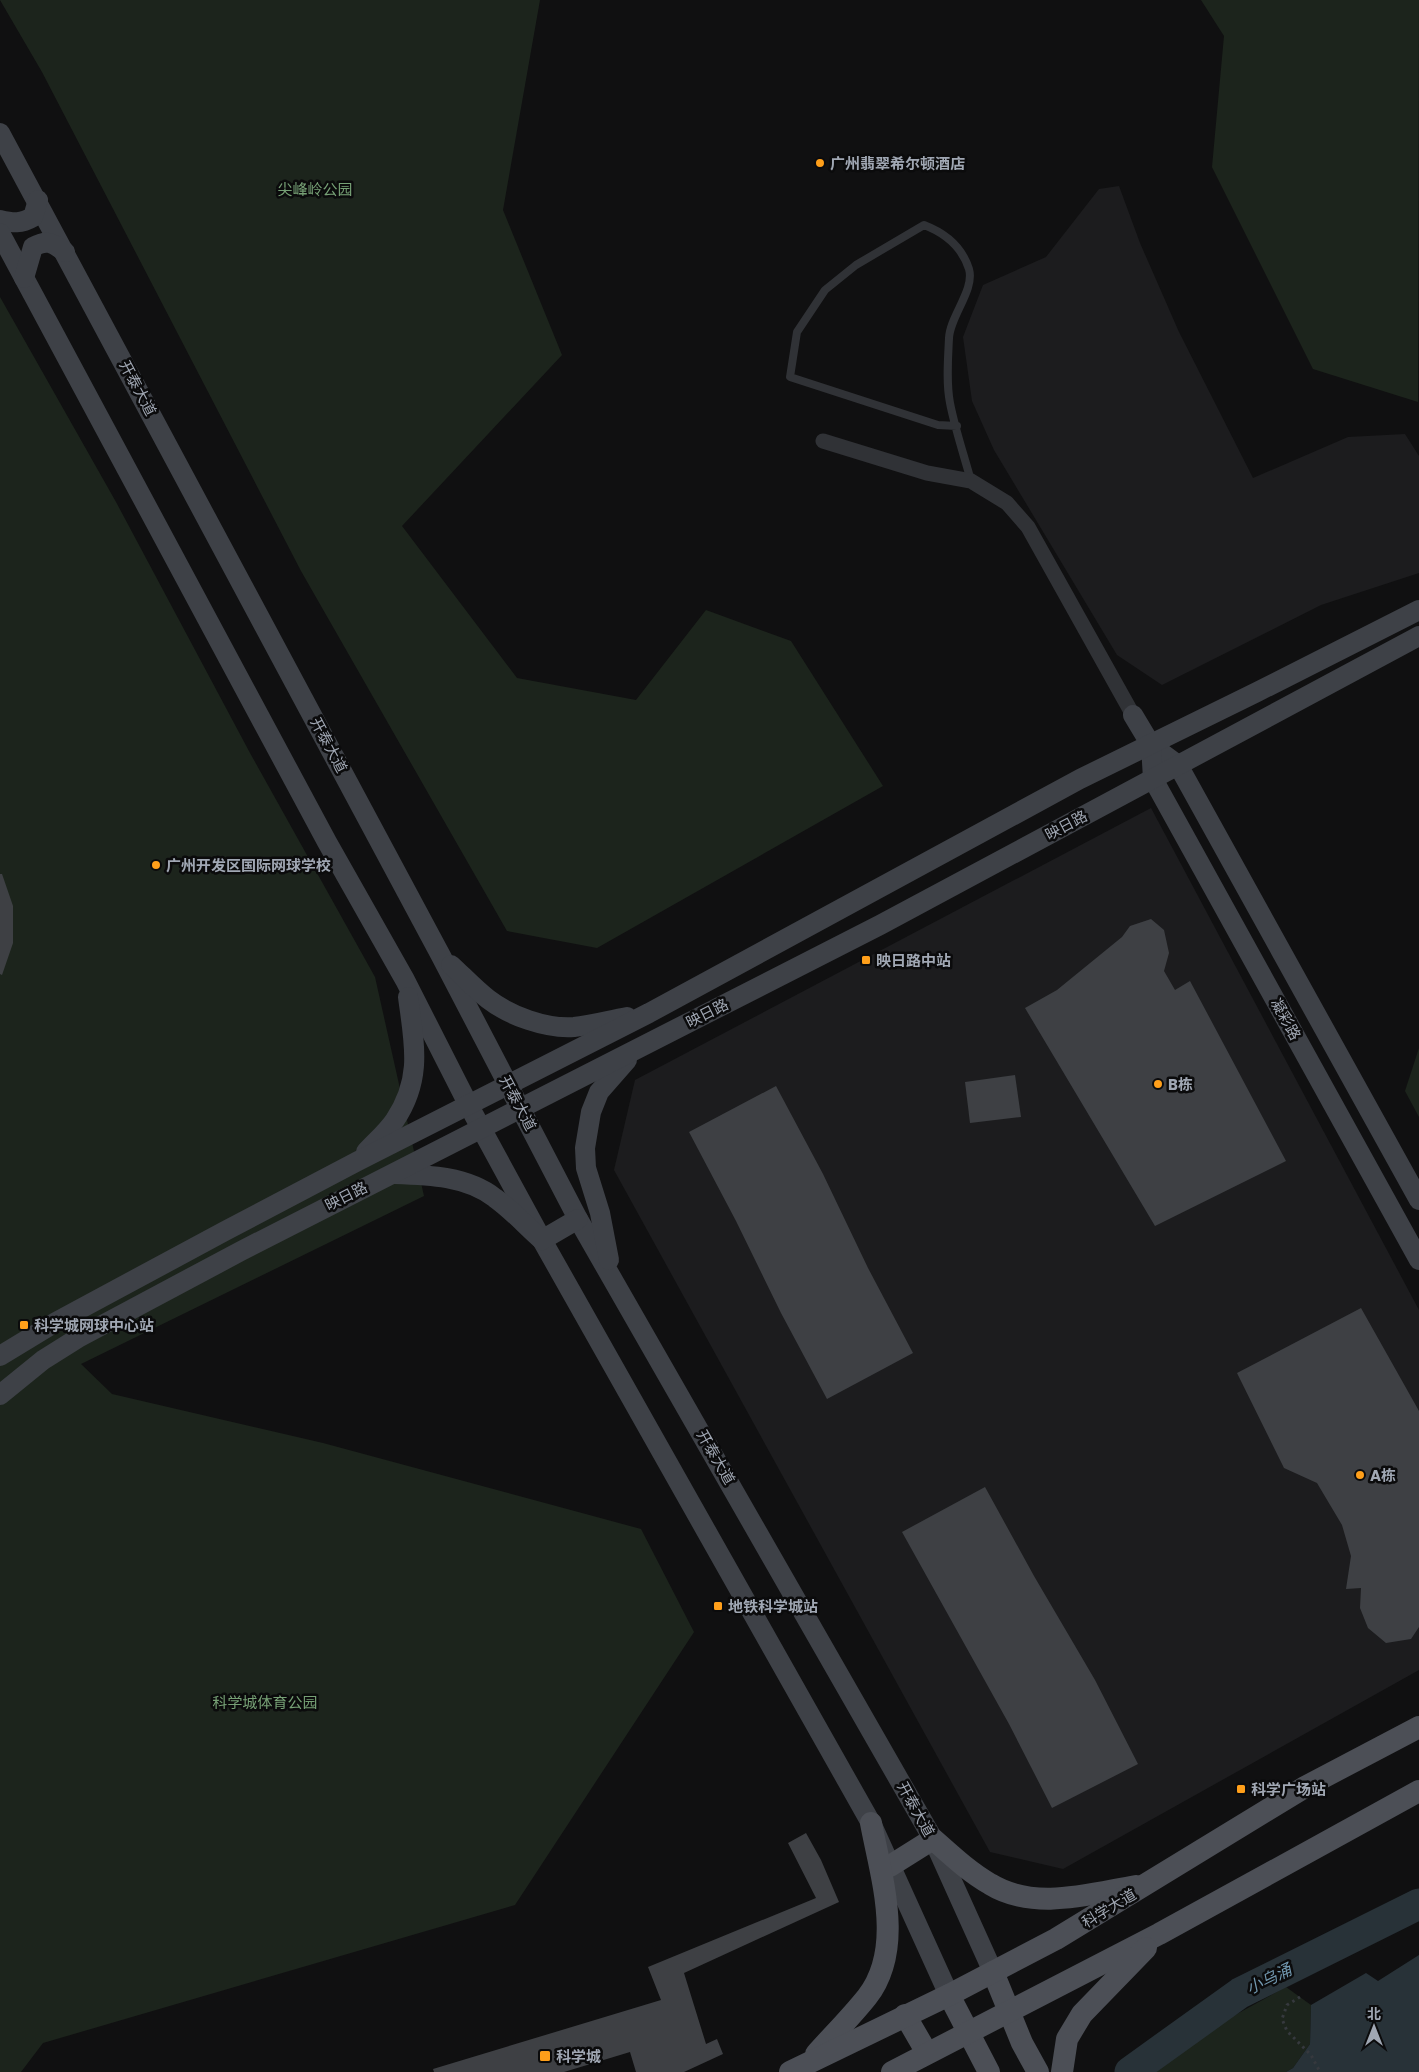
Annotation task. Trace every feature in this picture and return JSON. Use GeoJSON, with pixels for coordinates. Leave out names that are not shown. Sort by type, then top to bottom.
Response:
{"type":"FeatureCollection","features":[{"type":"Feature","properties":{"kind":"main road","name":"科学大道"},"geometry":{"type":"LineString","coordinates":[[798,2068],[949,1995],[1064,1934],[1304,1787],[1419,1728]]}},
{"type":"Feature","properties":{"kind":"main road"},"geometry":{"type":"LineString","coordinates":[[892,2072],[1159,1934],[1419,1791]]}},
{"type":"Feature","properties":{"kind":"main road"},"geometry":{"type":"LineString","coordinates":[[798,2068],[868,1996],[883,1968],[888,1939],[886,1909],[870,1823]]}},
{"type":"Feature","properties":{"kind":"main road"},"geometry":{"type":"LineString","coordinates":[[890,1866],[933,1839],[963,1866],[990,1884],[1012,1894],[1035,1899],[1063,1898],[1147,1884]]}},
{"type":"Feature","properties":{"kind":"main road"},"geometry":{"type":"LineString","coordinates":[[1062,2072],[1067,2039],[1082,2014],[1159,1934]]}},
{"type":"Feature","properties":{"kind":"main road","name":"开泰大道"},"geometry":{"type":"LineString","coordinates":[[993,1972],[1022,2043],[1038,2072]]}},
{"type":"Feature","properties":{"kind":"main road"},"geometry":{"type":"LineString","coordinates":[[949,1995],[989,2072]]}},
{"type":"Feature","properties":{"kind":"main road"},"geometry":{"type":"LineString","coordinates":[[905,2015],[927,2053]]}},
{"type":"Feature","properties":{"kind":"street","name":"开泰大道"},"geometry":{"type":"LineString","coordinates":[[0,133],[38,200],[441,956],[578,1219],[612,1275],[933,1839],[993,1972]]}},
{"type":"Feature","properties":{"kind":"street"},"geometry":{"type":"LineString","coordinates":[[0,220],[23,223],[33,217],[38,200]]}},
{"type":"Feature","properties":{"kind":"street"},"geometry":{"type":"LineString","coordinates":[[0,233],[327,842],[405,980],[469,1106],[542,1240],[870,1823],[949,1995]]}},
{"type":"Feature","properties":{"kind":"street"},"geometry":{"type":"LineString","coordinates":[[24,278],[33,247],[42,242],[51,242],[65,252]]}},
{"type":"Feature","properties":{"kind":"street"},"geometry":{"type":"LineString","coordinates":[[823,441],[928,474],[971,481],[1007,503],[1028,527],[1151,745],[1178,765]]}},
{"type":"Feature","properties":{"kind":"street","name":"映日路"},"geometry":{"type":"LineString","coordinates":[[0,1356],[56,1322],[358,1161],[648,1013],[1080,779],[1419,610]]}},
{"type":"Feature","properties":{"kind":"street","name":"映日路"},"geometry":{"type":"LineString","coordinates":[[0,1395],[43,1360],[78,1338],[240,1251],[927,900],[1419,636]]}},
{"type":"Feature","properties":{"kind":"street"},"geometry":{"type":"LineString","coordinates":[[1151,745],[1153,778]]}},
{"type":"Feature","properties":{"kind":"street","name":"凝彩路"},"geometry":{"type":"LineString","coordinates":[[1178,765],[1419,1200]]}},
{"type":"Feature","properties":{"kind":"street","name":"凝彩路"},"geometry":{"type":"LineString","coordinates":[[1153,778],[1419,1260]]}},
{"type":"Feature","properties":{"kind":"street"},"geometry":{"type":"LineString","coordinates":[[441,956],[488,1000],[514,1014],[541,1023],[559,1027],[575,1027],[648,1013]]}},
{"type":"Feature","properties":{"kind":"street"},"geometry":{"type":"LineString","coordinates":[[358,1161],[395,1120],[410,1090],[416,1063],[405,980]]}},
{"type":"Feature","properties":{"kind":"street"},"geometry":{"type":"LineString","coordinates":[[612,1275],[600,1213],[586,1168],[584,1148],[591,1112],[599,1092],[630,1058],[650,1042]]}},
{"type":"Feature","properties":{"kind":"street"},"geometry":{"type":"LineString","coordinates":[[390,1174],[431,1175],[475,1187],[494,1197],[542,1240]]}},
{"type":"Feature","properties":{"kind":"street"},"geometry":{"type":"LineString","coordinates":[[542,1240],[578,1219]]}},
{"type":"Feature","properties":{"kind":"lane"},"geometry":{"type":"LineString","coordinates":[[957,426],[938,425],[790,377],[796,332],[825,290],[856,265],[924,225],[940,231],[954,242],[969,269],[970,282],[949,335],[950,402],[957,426],[971,481]]}},
{"type":"Feature","properties":{"kind":"path"},"geometry":{"type":"LineString","coordinates":[[1300,1997],[1287,2005],[1282,2019],[1287,2032],[1311,2055],[1320,2072]]}},
{"type":"Feature","properties":{"kind":"shaded area"},"geometry":{"type":"Polygon","coordinates":[[[1119,186],[1140,243],[1179,332],[1253,478],[1348,437],[1405,434],[1419,456],[1419,573],[1321,605],[1162,685],[1117,655],[994,450],[972,401],[963,337],[983,285],[1046,257],[1099,189],[1119,186]]]}},
{"type":"Feature","properties":{"kind":"shaded area"},"geometry":{"type":"Polygon","coordinates":[[[1151,808],[1419,1310],[1419,1670],[1063,1869],[990,1852],[614,1170],[635,1080],[1151,808]]]}},
{"type":"Feature","properties":{"kind":"shaded area"},"geometry":{"type":"Polygon","coordinates":[[[1419,1955],[1419,2072],[1286,2072],[1293,2068],[1310,2044],[1311,2005],[1366,1973],[1378,1981],[1419,1955]]]}},
{"type":"Feature","properties":{"kind":"green space","name":"尖峰岭公园"},"geometry":{"type":"Polygon","coordinates":[[[0,0],[540,0],[503,210],[562,355],[402,526],[517,678],[636,700],[706,610],[791,641],[883,786],[597,948],[507,931],[301,571],[42,72],[0,0]]]}},
{"type":"Feature","properties":{"kind":"green space"},"geometry":{"type":"Polygon","coordinates":[[[1201,0],[1419,0],[1418,402],[1313,369],[1212,167],[1224,36],[1201,0]]]}},
{"type":"Feature","properties":{"kind":"green space","name":"科学城体育公园"},"geometry":{"type":"Polygon","coordinates":[[[0,297],[116,502],[250,753],[375,977],[424,1196],[81,1364],[112,1394],[323,1443],[641,1529],[694,1632],[515,1905],[43,2043],[21,2072],[0,2072],[0,297]]]}},
{"type":"Feature","properties":{"kind":"green space"},"geometry":{"type":"Polygon","coordinates":[[[1419,1048],[1419,1117],[1405,1091],[1419,1048]]]}},
{"type":"Feature","properties":{"kind":"green space"},"geometry":{"type":"Polygon","coordinates":[[[1286,1987],[1311,2005],[1310,2044],[1293,2068],[1286,2072],[1151,2072],[1215,2026],[1286,1987]]]}},
{"type":"Feature","properties":{"kind":"building"},"geometry":{"type":"Polygon","coordinates":[[[0,874],[2,874],[13,906],[13,943],[2,975],[0,974],[0,874]]]}},
{"type":"Feature","properties":{"kind":"building","name":"B栋"},"geometry":{"type":"Polygon","coordinates":[[[1151,919],[1164,930],[1169,953],[1164,971],[1175,990],[1190,981],[1286,1161],[1155,1226],[1025,1008],[1057,990],[1122,937],[1130,926],[1151,919]]]}},
{"type":"Feature","properties":{"kind":"building"},"geometry":{"type":"Polygon","coordinates":[[[1015,1075],[1021,1117],[970,1123],[965,1082],[1015,1075]]]}},
{"type":"Feature","properties":{"kind":"building"},"geometry":{"type":"Polygon","coordinates":[[[776,1086],[823,1174],[868,1268],[913,1353],[827,1399],[689,1132],[776,1086]]]}},
{"type":"Feature","properties":{"kind":"building","name":"A栋"},"geometry":{"type":"Polygon","coordinates":[[[1361,1308],[1419,1411],[1419,1627],[1411,1639],[1386,1643],[1368,1628],[1360,1608],[1361,1588],[1346,1589],[1351,1556],[1342,1525],[1317,1483],[1284,1468],[1237,1373],[1361,1308]]]}},
{"type":"Feature","properties":{"kind":"building"},"geometry":{"type":"Polygon","coordinates":[[[985,1487],[1095,1680],[1138,1764],[1052,1808],[1009,1724],[902,1532],[985,1487]]]}},
{"type":"Feature","properties":{"kind":"building","name":"科学城"},"geometry":{"type":"Polygon","coordinates":[[[806,1833],[821,1860],[839,1902],[684,1973],[706,2044],[717,2039],[723,2054],[684,2072],[636,2072],[630,2052],[564,2072],[434,2072],[433,2069],[661,2000],[648,1967],[816,1898],[788,1843],[806,1833]]]}},
{"type":"Feature","properties":{"kind":"waterway","name":"小乌涌"},"geometry":{"type":"LineString","coordinates":[[1130,2072],[1240,1993],[1419,1904]]}},
{"type":"Feature","properties":{"kind":"place","name":"广州翡翠希尔顿酒店"},"geometry":{"type":"Point","coordinates":[820,163]}},
{"type":"Feature","properties":{"kind":"place","name":"广州开发区国际网球学校"},"geometry":{"type":"Point","coordinates":[156,865]}},
{"type":"Feature","properties":{"kind":"place","name":"映日路中站"},"geometry":{"type":"Point","coordinates":[866,960]}},
{"type":"Feature","properties":{"kind":"place","name":"B栋"},"geometry":{"type":"Point","coordinates":[1158,1084]}},
{"type":"Feature","properties":{"kind":"place","name":"科学城网球中心站"},"geometry":{"type":"Point","coordinates":[24,1325]}},
{"type":"Feature","properties":{"kind":"place","name":"A栋"},"geometry":{"type":"Point","coordinates":[1360,1475]}},
{"type":"Feature","properties":{"kind":"place","name":"地铁科学城站"},"geometry":{"type":"Point","coordinates":[718,1606]}},
{"type":"Feature","properties":{"kind":"place","name":"科学广场站"},"geometry":{"type":"Point","coordinates":[1241,1789]}},
{"type":"Feature","properties":{"kind":"place","name":"科学城"},"geometry":{"type":"Point","coordinates":[545,2056]}}]}
